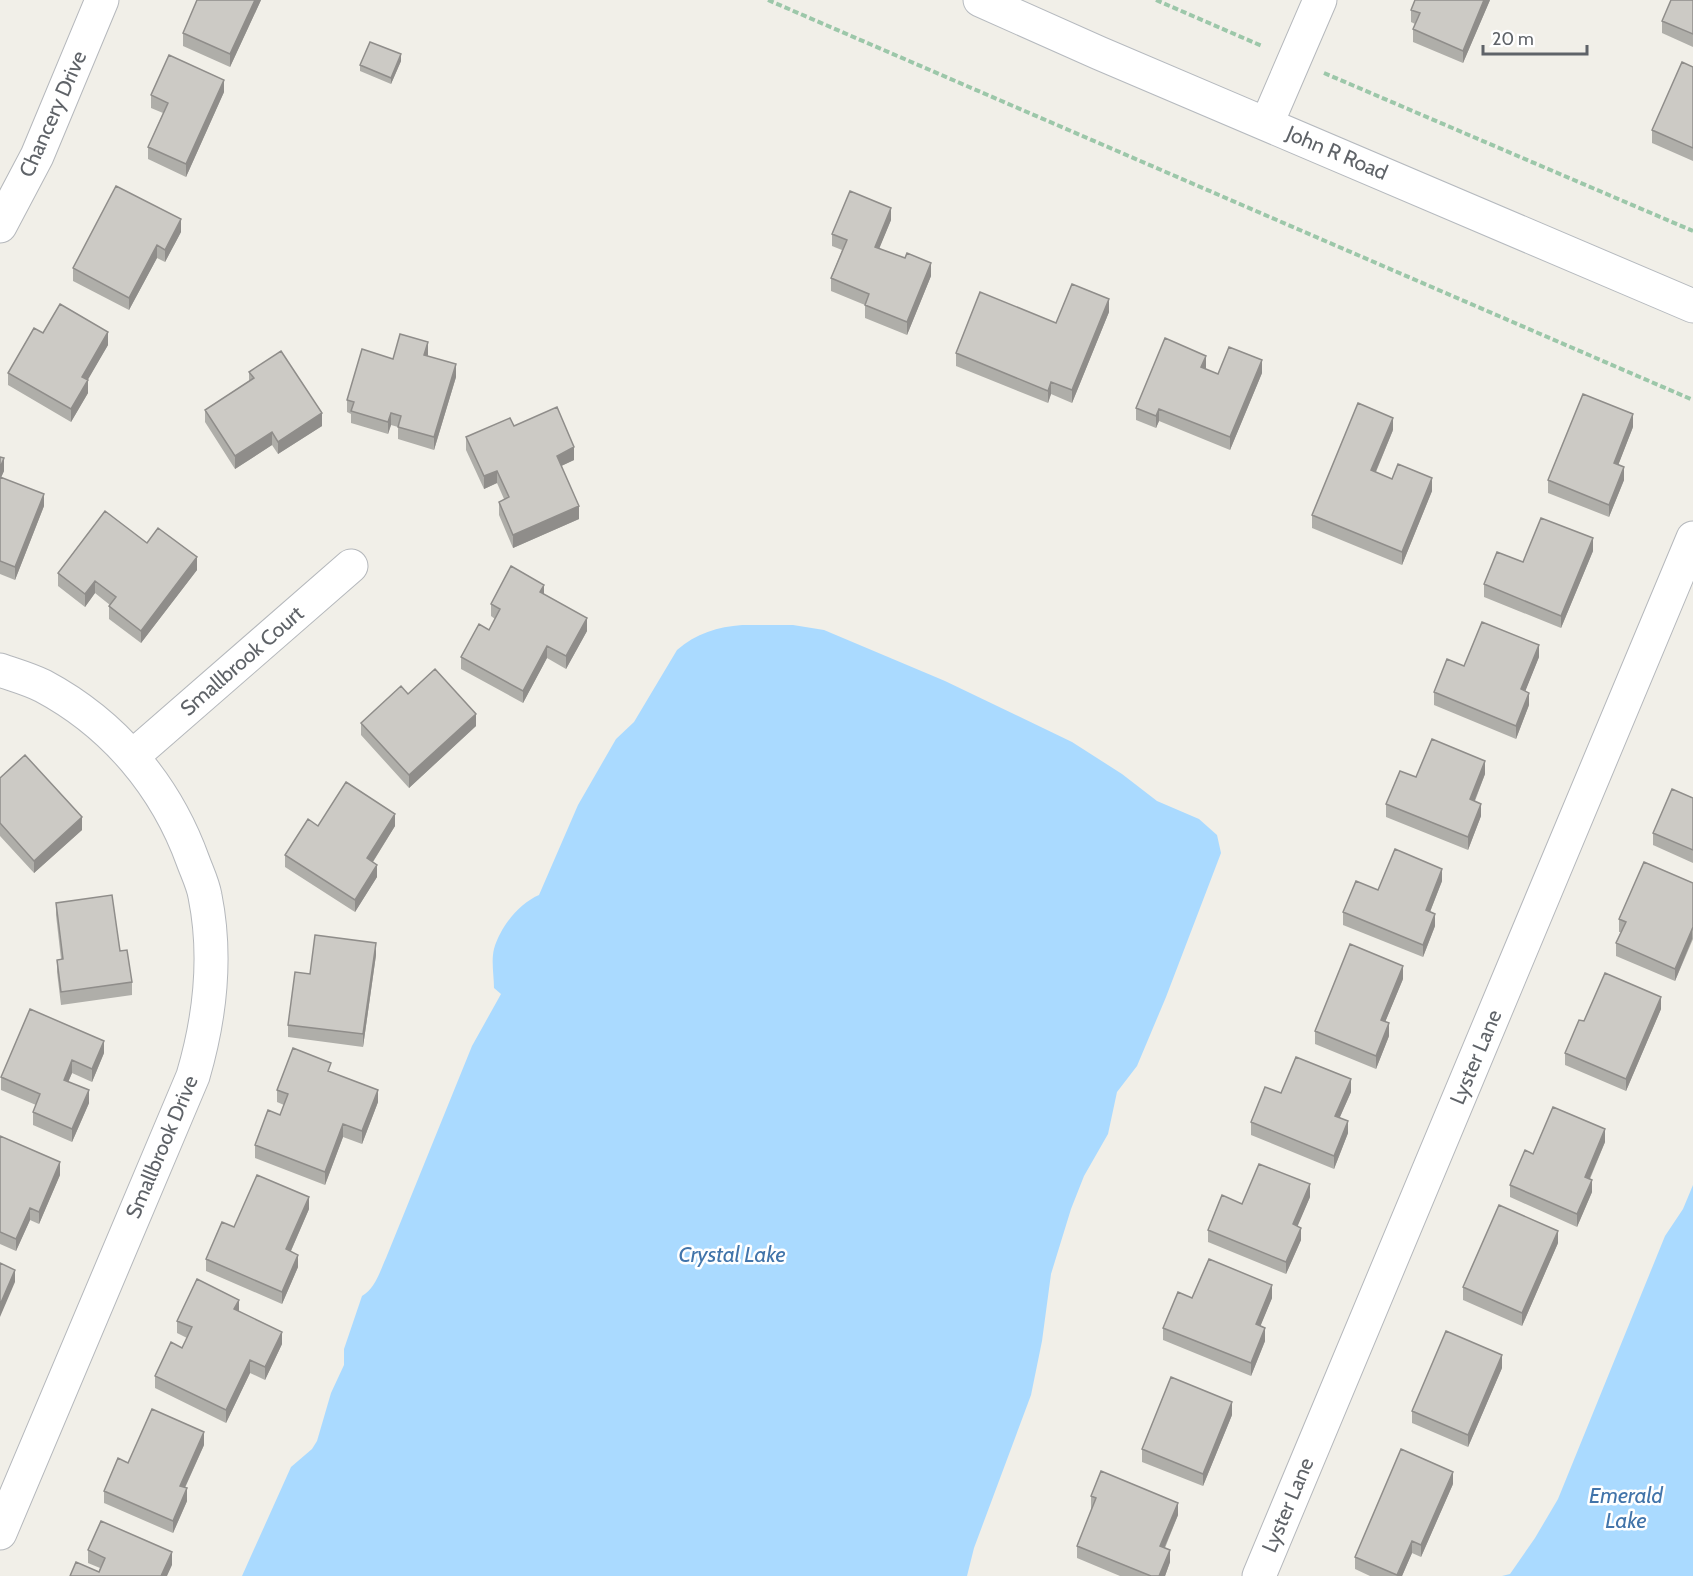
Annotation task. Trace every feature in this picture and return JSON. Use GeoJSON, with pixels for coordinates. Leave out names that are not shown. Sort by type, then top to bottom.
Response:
{"type":"FeatureCollection","features":[{"type":"Feature","properties":{"kind":"street","name":"Chancery Drive"},"geometry":{"type":"LineString","coordinates":[[0,226],[37,156],[102,0]]}},
{"type":"Feature","properties":{"kind":"street","name":"John R Road"},"geometry":{"type":"LineString","coordinates":[[980,0],[1693,306]]}},
{"type":"Feature","properties":{"kind":"street"},"geometry":{"type":"LineString","coordinates":[[1267,123],[1320,0]]}},
{"type":"Feature","properties":{"kind":"street","name":"Lyster Lane"},"geometry":{"type":"LineString","coordinates":[[1259,1576],[1693,538]]}},
{"type":"Feature","properties":{"kind":"street","name":"Smallbrook Court"},"geometry":{"type":"LineString","coordinates":[[133,756],[351,566]]}},
{"type":"Feature","properties":{"kind":"street","name":"Smallbrook Drive"},"geometry":{"type":"LineString","coordinates":[[0,670],[41,685],[78,707],[133,756],[161,795],[185,838],[205,894],[211,949],[210,989],[203,1041],[193,1076],[0,1533]]}},
{"type":"Feature","properties":{"kind":"path"},"geometry":{"type":"LineString","coordinates":[[768,0],[1693,400]]}},
{"type":"Feature","properties":{"kind":"path"},"geometry":{"type":"LineString","coordinates":[[1156,0],[1260,45]]}},
{"type":"Feature","properties":{"kind":"path"},"geometry":{"type":"LineString","coordinates":[[1324,73],[1693,231]]}},
{"type":"Feature","properties":{"kind":"water","name":"Crystal Lake"},"geometry":{"type":"Polygon","coordinates":[[[742,625],[793,625],[824,630],[945,681],[1072,742],[1122,774],[1157,801],[1199,819],[1217,835],[1221,853],[1166,997],[1137,1066],[1117,1092],[1108,1134],[1084,1176],[1071,1209],[1051,1274],[1042,1341],[1031,1395],[974,1548],[967,1576],[242,1576],[291,1467],[312,1449],[317,1441],[331,1393],[344,1365],[344,1349],[362,1296],[374,1284],[379,1274],[472,1046],[501,994],[494,988],[493,963],[494,949],[501,933],[524,904],[539,895],[578,805],[616,739],[634,722],[677,650],[692,639],[708,632],[742,625]]]}},
{"type":"Feature","properties":{"kind":"water","name":"Emerald Lake"},"geometry":{"type":"Polygon","coordinates":[[[1693,1185],[1693,1576],[1502,1576],[1510,1574],[1558,1499],[1665,1236],[1683,1209],[1693,1185]]]}},
{"type":"Feature","properties":{"kind":"building"},"geometry":{"type":"Polygon","coordinates":[[[197,0],[255,0],[230,54],[183,33],[197,0]]]}},
{"type":"Feature","properties":{"kind":"building"},"geometry":{"type":"Polygon","coordinates":[[[1415,0],[1484,0],[1463,51],[1413,29],[1420,13],[1411,10],[1415,0]]]}},
{"type":"Feature","properties":{"kind":"building"},"geometry":{"type":"Polygon","coordinates":[[[1671,0],[1693,0],[1693,34],[1662,21],[1671,0]]]}},
{"type":"Feature","properties":{"kind":"building"},"geometry":{"type":"Polygon","coordinates":[[[370,42],[401,54],[391,78],[360,65],[370,42]]]}},
{"type":"Feature","properties":{"kind":"building"},"geometry":{"type":"Polygon","coordinates":[[[169,55],[224,80],[186,164],[148,147],[168,103],[151,95],[169,55]]]}},
{"type":"Feature","properties":{"kind":"building"},"geometry":{"type":"Polygon","coordinates":[[[1682,62],[1693,67],[1693,148],[1652,130],[1682,62]]]}},
{"type":"Feature","properties":{"kind":"building"},"geometry":{"type":"Polygon","coordinates":[[[116,186],[181,219],[165,250],[157,245],[129,298],[73,268],[116,186]]]}},
{"type":"Feature","properties":{"kind":"building"},"geometry":{"type":"Polygon","coordinates":[[[850,191],[891,208],[875,247],[905,258],[907,253],[931,263],[907,322],[865,305],[869,294],[831,278],[847,240],[832,234],[850,191]]]}},
{"type":"Feature","properties":{"kind":"building"},"geometry":{"type":"Polygon","coordinates":[[[1072,284],[1109,299],[1072,390],[1051,382],[1048,391],[956,353],[980,292],[1056,323],[1072,284]]]}},
{"type":"Feature","properties":{"kind":"building"},"geometry":{"type":"Polygon","coordinates":[[[60,304],[108,332],[82,377],[88,380],[71,409],[8,373],[34,328],[43,333],[60,304]]]}},
{"type":"Feature","properties":{"kind":"building"},"geometry":{"type":"Polygon","coordinates":[[[400,334],[428,342],[424,355],[456,364],[434,437],[398,427],[401,416],[391,413],[388,422],[351,411],[354,402],[347,400],[362,349],[393,359],[400,334]]]}},
{"type":"Feature","properties":{"kind":"building"},"geometry":{"type":"Polygon","coordinates":[[[1165,338],[1206,356],[1201,367],[1218,374],[1229,347],[1262,360],[1230,437],[1159,409],[1156,416],[1136,408],[1165,338]]]}},
{"type":"Feature","properties":{"kind":"building"},"geometry":{"type":"Polygon","coordinates":[[[281,351],[322,413],[278,442],[272,432],[235,456],[205,410],[254,378],[249,372],[281,351]]]}},
{"type":"Feature","properties":{"kind":"building"},"geometry":{"type":"Polygon","coordinates":[[[1583,394],[1633,414],[1614,463],[1624,467],[1609,505],[1548,480],[1583,394]]]}},
{"type":"Feature","properties":{"kind":"building"},"geometry":{"type":"Polygon","coordinates":[[[1358,403],[1393,418],[1371,470],[1392,479],[1398,464],[1432,478],[1402,552],[1312,515],[1358,403]]]}},
{"type":"Feature","properties":{"kind":"building"},"geometry":{"type":"Polygon","coordinates":[[[557,407],[574,447],[557,456],[579,506],[513,535],[499,502],[509,497],[497,471],[484,476],[466,437],[510,418],[514,426],[557,407]]]}},
{"type":"Feature","properties":{"kind":"building"},"geometry":{"type":"Polygon","coordinates":[[[0,477],[44,494],[15,567],[0,561],[0,477]]]}},
{"type":"Feature","properties":{"kind":"building"},"geometry":{"type":"Polygon","coordinates":[[[105,511],[147,543],[158,528],[197,557],[141,631],[109,606],[116,597],[95,581],[85,594],[58,573],[105,511]]]}},
{"type":"Feature","properties":{"kind":"building"},"geometry":{"type":"Polygon","coordinates":[[[1541,518],[1593,538],[1561,616],[1484,584],[1497,552],[1523,562],[1541,518]]]}},
{"type":"Feature","properties":{"kind":"building"},"geometry":{"type":"Polygon","coordinates":[[[511,566],[544,585],[540,592],[587,618],[566,656],[547,646],[523,691],[461,657],[479,624],[489,630],[500,609],[491,604],[511,566]]]}},
{"type":"Feature","properties":{"kind":"building"},"geometry":{"type":"Polygon","coordinates":[[[1482,622],[1539,645],[1521,689],[1529,693],[1516,726],[1434,692],[1447,659],[1464,666],[1482,622]]]}},
{"type":"Feature","properties":{"kind":"building"},"geometry":{"type":"Polygon","coordinates":[[[435,669],[476,714],[409,775],[361,723],[401,686],[408,694],[435,669]]]}},
{"type":"Feature","properties":{"kind":"building"},"geometry":{"type":"Polygon","coordinates":[[[1432,739],[1485,761],[1470,799],[1481,804],[1468,837],[1386,804],[1400,771],[1416,777],[1432,739]]]}},
{"type":"Feature","properties":{"kind":"building"},"geometry":{"type":"Polygon","coordinates":[[[25,755],[82,817],[34,861],[0,823],[0,778],[25,755]]]}},
{"type":"Feature","properties":{"kind":"building"},"geometry":{"type":"Polygon","coordinates":[[[346,782],[395,814],[367,858],[377,865],[355,900],[285,855],[308,819],[318,826],[346,782]]]}},
{"type":"Feature","properties":{"kind":"building"},"geometry":{"type":"Polygon","coordinates":[[[1672,789],[1693,798],[1693,850],[1653,833],[1672,789]]]}},
{"type":"Feature","properties":{"kind":"building"},"geometry":{"type":"Polygon","coordinates":[[[1395,849],[1442,869],[1426,910],[1435,914],[1423,945],[1343,912],[1356,881],[1378,890],[1395,849]]]}},
{"type":"Feature","properties":{"kind":"building"},"geometry":{"type":"Polygon","coordinates":[[[1644,862],[1693,883],[1693,927],[1675,969],[1616,943],[1626,922],[1619,919],[1644,862]]]}},
{"type":"Feature","properties":{"kind":"building"},"geometry":{"type":"Polygon","coordinates":[[[112,895],[120,951],[127,950],[132,982],[61,992],[57,960],[63,959],[56,903],[112,895]]]}},
{"type":"Feature","properties":{"kind":"building"},"geometry":{"type":"Polygon","coordinates":[[[315,935],[376,943],[363,1034],[288,1025],[295,972],[310,974],[315,935]]]}},
{"type":"Feature","properties":{"kind":"building"},"geometry":{"type":"Polygon","coordinates":[[[1350,944],[1403,966],[1381,1020],[1389,1023],[1376,1056],[1315,1031],[1350,944]]]}},
{"type":"Feature","properties":{"kind":"building"},"geometry":{"type":"Polygon","coordinates":[[[1605,973],[1661,997],[1626,1079],[1565,1053],[1579,1020],[1584,1021],[1605,973]]]}},
{"type":"Feature","properties":{"kind":"building"},"geometry":{"type":"Polygon","coordinates":[[[30,1009],[104,1041],[92,1069],[72,1060],[64,1080],[89,1090],[72,1129],[33,1112],[40,1094],[1,1077],[30,1009]]]}},
{"type":"Feature","properties":{"kind":"building"},"geometry":{"type":"Polygon","coordinates":[[[293,1048],[331,1063],[328,1071],[378,1090],[362,1131],[343,1124],[325,1172],[255,1145],[268,1110],[280,1115],[288,1094],[277,1090],[293,1048]]]}},
{"type":"Feature","properties":{"kind":"building"},"geometry":{"type":"Polygon","coordinates":[[[1296,1057],[1351,1079],[1335,1116],[1348,1121],[1334,1156],[1251,1122],[1265,1087],[1281,1093],[1296,1057]]]}},
{"type":"Feature","properties":{"kind":"building"},"geometry":{"type":"Polygon","coordinates":[[[1553,1107],[1605,1129],[1585,1177],[1592,1180],[1577,1214],[1510,1185],[1525,1150],[1533,1154],[1553,1107]]]}},
{"type":"Feature","properties":{"kind":"building"},"geometry":{"type":"Polygon","coordinates":[[[0,1136],[60,1162],[39,1212],[30,1208],[16,1239],[0,1232],[0,1136]]]}},
{"type":"Feature","properties":{"kind":"building"},"geometry":{"type":"Polygon","coordinates":[[[1259,1164],[1310,1184],[1293,1224],[1301,1228],[1286,1262],[1208,1230],[1222,1195],[1242,1204],[1259,1164]]]}},
{"type":"Feature","properties":{"kind":"building"},"geometry":{"type":"Polygon","coordinates":[[[257,1175],[309,1197],[286,1249],[298,1255],[282,1292],[206,1259],[222,1222],[234,1227],[257,1175]]]}},
{"type":"Feature","properties":{"kind":"building"},"geometry":{"type":"Polygon","coordinates":[[[1499,1205],[1558,1231],[1522,1313],[1463,1287],[1499,1205]]]}},
{"type":"Feature","properties":{"kind":"building"},"geometry":{"type":"Polygon","coordinates":[[[1209,1259],[1272,1285],[1256,1324],[1265,1328],[1251,1363],[1163,1328],[1178,1292],[1192,1298],[1209,1259]]]}},
{"type":"Feature","properties":{"kind":"building"},"geometry":{"type":"Polygon","coordinates":[[[0,1263],[15,1270],[0,1305],[0,1263]]]}},
{"type":"Feature","properties":{"kind":"building"},"geometry":{"type":"Polygon","coordinates":[[[197,1279],[239,1300],[234,1309],[282,1332],[265,1367],[250,1360],[226,1410],[155,1376],[171,1342],[182,1348],[192,1327],[177,1321],[197,1279]]]}},
{"type":"Feature","properties":{"kind":"building"},"geometry":{"type":"Polygon","coordinates":[[[1446,1331],[1502,1355],[1468,1435],[1412,1411],[1446,1331]]]}},
{"type":"Feature","properties":{"kind":"building"},"geometry":{"type":"Polygon","coordinates":[[[1171,1377],[1232,1402],[1203,1474],[1142,1449],[1171,1377]]]}},
{"type":"Feature","properties":{"kind":"building"},"geometry":{"type":"Polygon","coordinates":[[[152,1409],[204,1432],[180,1486],[187,1488],[173,1521],[104,1491],[118,1458],[128,1463],[152,1409]]]}},
{"type":"Feature","properties":{"kind":"building"},"geometry":{"type":"Polygon","coordinates":[[[1401,1449],[1453,1472],[1421,1545],[1412,1541],[1397,1575],[1355,1557],[1401,1449]]]}},
{"type":"Feature","properties":{"kind":"building"},"geometry":{"type":"Polygon","coordinates":[[[1101,1471],[1178,1503],[1160,1546],[1170,1550],[1159,1576],[1151,1576],[1077,1546],[1096,1498],[1091,1496],[1101,1471]]]}},
{"type":"Feature","properties":{"kind":"building"},"geometry":{"type":"Polygon","coordinates":[[[101,1521],[172,1552],[161,1576],[70,1576],[76,1562],[99,1572],[105,1558],[88,1550],[101,1521]]]}}]}
